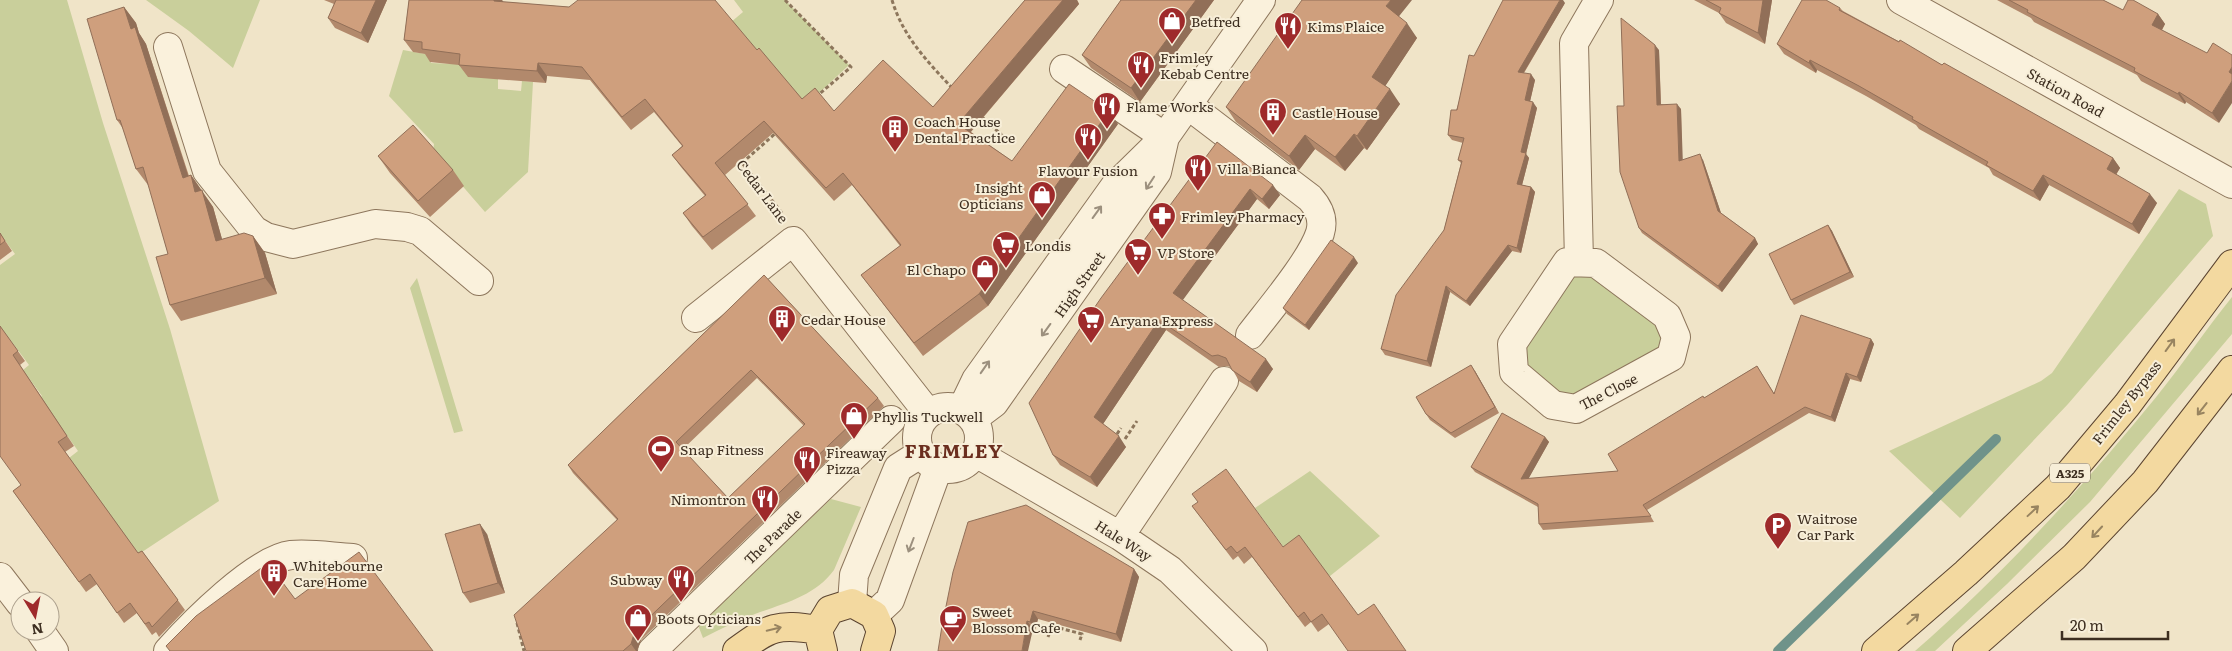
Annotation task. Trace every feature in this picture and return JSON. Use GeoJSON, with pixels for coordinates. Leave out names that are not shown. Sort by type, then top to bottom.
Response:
{"type":"FeatureCollection","features":[{"type":"Feature","properties":{"kind":"main road","name":"Frimley Bypass"},"geometry":{"type":"LineString","coordinates":[[1876,651],[1966,574],[2058,487],[2127,405],[2232,264]]}},
{"type":"Feature","properties":{"kind":"main road"},"geometry":{"type":"LineString","coordinates":[[1967,651],[2074,557],[2145,482],[2232,370]]}},
{"type":"Feature","properties":{"kind":"main road"},"geometry":{"type":"LineString","coordinates":[[737,651],[765,631],[789,625],[819,645],[830,610],[863,609],[881,631],[876,651]]}},
{"type":"Feature","properties":{"kind":"street","name":"High Street"},"geometry":{"type":"LineString","coordinates":[[968,414],[994,404],[1134,207],[1157,172],[1165,137],[1261,0]]}},
{"type":"Feature","properties":{"kind":"street"},"geometry":{"type":"LineString","coordinates":[[1580,262],[1574,44],[1598,0]]}},
{"type":"Feature","properties":{"kind":"street","name":"Station Road"},"geometry":{"type":"LineString","coordinates":[[1901,0],[2232,184]]}},
{"type":"Feature","properties":{"kind":"street"},"geometry":{"type":"LineString","coordinates":[[168,47],[207,171],[254,230],[266,237],[293,244],[376,224],[407,226],[420,231],[480,282]]}},
{"type":"Feature","properties":{"kind":"street"},"geometry":{"type":"LineString","coordinates":[[1064,69],[1165,137]]}},
{"type":"Feature","properties":{"kind":"street"},"geometry":{"type":"LineString","coordinates":[[1188,104],[1310,198],[1319,208],[1320,232],[1313,249],[1250,335]]}},
{"type":"Feature","properties":{"kind":"street"},"geometry":{"type":"LineString","coordinates":[[696,318],[793,240]]}},
{"type":"Feature","properties":{"kind":"street","name":"Cedar Lane"},"geometry":{"type":"LineString","coordinates":[[793,240],[928,413]]}},
{"type":"Feature","properties":{"kind":"street","name":"The Close"},"geometry":{"type":"LineString","coordinates":[[1567,262],[1580,262],[1596,263],[1667,316],[1676,337],[1671,357],[1576,409],[1553,405],[1514,372],[1512,344],[1567,262]]}},
{"type":"Feature","properties":{"kind":"street"},"geometry":{"type":"LineString","coordinates":[[1120,536],[1224,381]]}},
{"type":"Feature","properties":{"kind":"street"},"geometry":{"type":"LineString","coordinates":[[928,413],[916,432],[929,461],[890,600],[863,609],[854,575],[898,468],[929,461],[960,468],[976,453],[980,436],[968,414],[944,406],[928,413]]}},
{"type":"Feature","properties":{"kind":"street","name":"The Parade"},"geometry":{"type":"LineString","coordinates":[[652,651],[892,420]]}},
{"type":"Feature","properties":{"kind":"street","name":"Hale Way"},"geometry":{"type":"LineString","coordinates":[[976,453],[1120,536],[1164,579],[1254,651]]}},
{"type":"Feature","properties":{"kind":"street"},"geometry":{"type":"LineString","coordinates":[[168,651],[218,602],[268,562],[290,555],[353,558]]}},
{"type":"Feature","properties":{"kind":"street"},"geometry":{"type":"LineString","coordinates":[[0,578],[10,591]]}},
{"type":"Feature","properties":{"kind":"path"},"geometry":{"type":"LineString","coordinates":[[785,0],[851,67],[815,98]]}},
{"type":"Feature","properties":{"kind":"path"},"geometry":{"type":"LineString","coordinates":[[892,0],[905,33],[932,68],[956,93]]}},
{"type":"Feature","properties":{"kind":"path"},"geometry":{"type":"LineString","coordinates":[[977,113],[1006,139]]}},
{"type":"Feature","properties":{"kind":"path"},"geometry":{"type":"LineString","coordinates":[[742,163],[782,127]]}},
{"type":"Feature","properties":{"kind":"path","name":"Cedar Lane"},"geometry":{"type":"LineString","coordinates":[[736,156],[788,222],[793,240]]}},
{"type":"Feature","properties":{"kind":"path"},"geometry":{"type":"LineString","coordinates":[[1125,439],[1137,421]]}},
{"type":"Feature","properties":{"kind":"path"},"geometry":{"type":"LineString","coordinates":[[1117,434],[1121,428]]}},
{"type":"Feature","properties":{"kind":"path"},"geometry":{"type":"LineString","coordinates":[[516,621],[524,651]]}},
{"type":"Feature","properties":{"kind":"path"},"geometry":{"type":"LineString","coordinates":[[1048,637],[1052,626],[1082,634],[1080,640]]}},
{"type":"Feature","properties":{"kind":"green space"},"geometry":{"type":"Polygon","coordinates":[[[0,0],[67,0],[103,123],[170,329],[219,501],[139,554],[117,524],[101,535],[69,458],[78,451],[64,431],[29,406],[42,396],[23,370],[29,365],[0,326],[0,265],[15,254],[3,238],[0,239],[0,0]]]}},
{"type":"Feature","properties":{"kind":"green space"},"geometry":{"type":"Polygon","coordinates":[[[146,0],[260,0],[233,68],[189,31],[146,0]]]}},
{"type":"Feature","properties":{"kind":"green space"},"geometry":{"type":"Polygon","coordinates":[[[734,0],[785,0],[849,65],[803,108],[718,33],[743,12],[734,0]]]}},
{"type":"Feature","properties":{"kind":"green space"},"geometry":{"type":"Polygon","coordinates":[[[403,50],[431,55],[431,63],[453,64],[453,57],[498,79],[498,89],[521,91],[522,81],[533,82],[528,172],[485,212],[433,152],[434,144],[389,96],[403,50]]]}},
{"type":"Feature","properties":{"kind":"green space"},"geometry":{"type":"Polygon","coordinates":[[[2179,189],[2206,204],[2213,236],[2068,404],[1960,518],[1889,451],[2041,381],[2052,373],[2179,189]]]}},
{"type":"Feature","properties":{"kind":"green space"},"geometry":{"type":"Polygon","coordinates":[[[1587,271],[1659,323],[1665,346],[1573,399],[1557,392],[1524,365],[1523,341],[1563,279],[1587,271]]]}},
{"type":"Feature","properties":{"kind":"green space"},"geometry":{"type":"Polygon","coordinates":[[[417,278],[463,431],[454,433],[410,288],[417,278]]]}},
{"type":"Feature","properties":{"kind":"green space"},"geometry":{"type":"Polygon","coordinates":[[[2232,297],[2232,334],[2090,502],[2007,584],[1935,651],[1915,651],[1980,591],[2071,496],[2157,396],[2232,297]]]}},
{"type":"Feature","properties":{"kind":"green space"},"geometry":{"type":"Polygon","coordinates":[[[1310,471],[1380,536],[1330,576],[1291,557],[1255,508],[1310,471]]]}},
{"type":"Feature","properties":{"kind":"green space"},"geometry":{"type":"Polygon","coordinates":[[[831,499],[861,507],[834,570],[826,579],[799,598],[742,619],[703,638],[698,625],[831,499]]]}},
{"type":"Feature","properties":{"kind":"building"},"geometry":{"type":"Polygon","coordinates":[[[336,0],[376,0],[361,33],[328,18],[336,0]]]}},
{"type":"Feature","properties":{"kind":"building"},"geometry":{"type":"Polygon","coordinates":[[[409,0],[494,0],[569,7],[578,0],[715,0],[802,99],[815,88],[834,111],[883,60],[933,107],[1025,0],[1063,0],[958,124],[1012,161],[1069,84],[1109,111],[979,294],[914,343],[861,275],[901,245],[843,173],[826,188],[764,121],[715,163],[748,204],[703,237],[683,213],[706,195],[672,155],[683,146],[645,99],[622,117],[582,67],[538,63],[537,71],[459,65],[460,54],[422,49],[422,42],[404,40],[409,0]]]}},
{"type":"Feature","properties":{"kind":"building"},"geometry":{"type":"Polygon","coordinates":[[[1121,0],[1196,0],[1131,88],[1082,55],[1121,0]]]}},
{"type":"Feature","properties":{"kind":"building"},"geometry":{"type":"Polygon","coordinates":[[[1302,0],[1391,0],[1386,6],[1407,23],[1372,77],[1390,89],[1357,136],[1354,134],[1335,157],[1305,135],[1289,156],[1226,107],[1302,0]]]}},
{"type":"Feature","properties":{"kind":"building"},"geometry":{"type":"Polygon","coordinates":[[[1503,0],[1560,0],[1518,72],[1531,74],[1525,100],[1533,102],[1521,152],[1526,153],[1517,184],[1531,187],[1517,248],[1508,245],[1466,301],[1446,286],[1427,361],[1381,349],[1396,295],[1444,230],[1462,161],[1458,160],[1464,138],[1448,135],[1451,110],[1457,110],[1469,55],[1474,56],[1503,0]]]}},
{"type":"Feature","properties":{"kind":"building"},"geometry":{"type":"Polygon","coordinates":[[[1706,0],[1763,0],[1758,33],[1719,13],[1721,8],[1706,0]]]}},
{"type":"Feature","properties":{"kind":"building"},"geometry":{"type":"Polygon","coordinates":[[[1802,0],[1826,0],[1840,8],[1839,10],[1899,42],[1900,40],[1942,65],[1944,63],[2113,158],[2107,169],[2150,194],[2132,224],[2043,175],[2033,191],[1986,165],[1988,162],[1912,119],[1913,117],[1859,86],[1810,60],[1809,63],[1777,44],[1802,0]]]}},
{"type":"Feature","properties":{"kind":"building"},"geometry":{"type":"Polygon","coordinates":[[[2009,0],[2103,0],[2123,10],[2128,0],[2133,0],[2158,14],[2152,25],[2207,53],[2213,43],[2232,55],[2232,67],[2229,72],[2232,74],[2232,81],[2212,113],[2179,92],[2178,94],[2134,71],[2135,68],[2027,12],[2028,10],[2009,0]]]}},
{"type":"Feature","properties":{"kind":"building"},"geometry":{"type":"Polygon","coordinates":[[[124,7],[131,29],[135,27],[183,178],[191,175],[195,192],[202,190],[216,241],[244,233],[253,236],[265,278],[170,305],[156,257],[168,254],[143,167],[136,169],[120,120],[117,120],[87,19],[124,7]]]}},
{"type":"Feature","properties":{"kind":"building"},"geometry":{"type":"Polygon","coordinates":[[[1621,18],[1655,45],[1657,105],[1677,104],[1679,161],[1700,154],[1718,211],[1755,238],[1718,286],[1639,228],[1620,172],[1617,106],[1624,106],[1621,18]]]}},
{"type":"Feature","properties":{"kind":"building"},"geometry":{"type":"Polygon","coordinates":[[[413,125],[453,170],[418,201],[378,156],[413,125]]]}},
{"type":"Feature","properties":{"kind":"building"},"geometry":{"type":"Polygon","coordinates":[[[1217,142],[1273,185],[1262,199],[1250,189],[1173,293],[1266,359],[1250,382],[1232,370],[1226,358],[1218,355],[1212,356],[1159,320],[1094,417],[1119,436],[1090,477],[1053,455],[1029,403],[1101,298],[1217,142]]]}},
{"type":"Feature","properties":{"kind":"building"},"geometry":{"type":"Polygon","coordinates":[[[1828,225],[1850,272],[1791,300],[1769,254],[1828,225]]]}},
{"type":"Feature","properties":{"kind":"building"},"geometry":{"type":"Polygon","coordinates":[[[0,233],[5,241],[0,245],[0,233]]]}},
{"type":"Feature","properties":{"kind":"building"},"geometry":{"type":"Polygon","coordinates":[[[1331,240],[1354,257],[1305,325],[1283,308],[1331,240]]]}},
{"type":"Feature","properties":{"kind":"building"},"geometry":{"type":"Polygon","coordinates":[[[764,275],[878,398],[635,631],[631,644],[623,651],[526,651],[514,615],[618,519],[568,465],[764,275]],[[751,370],[676,442],[728,498],[805,424],[751,370]]]}},
{"type":"Feature","properties":{"kind":"building"},"geometry":{"type":"Polygon","coordinates":[[[1801,315],[1871,339],[1857,377],[1846,373],[1831,417],[1805,407],[1643,505],[1651,516],[1539,524],[1538,504],[1471,467],[1502,413],[1545,437],[1521,479],[1618,471],[1608,454],[1703,396],[1704,398],[1757,366],[1774,394],[1801,315]]]}},
{"type":"Feature","properties":{"kind":"building"},"geometry":{"type":"Polygon","coordinates":[[[0,326],[18,351],[13,355],[67,436],[58,442],[138,553],[142,551],[178,600],[152,627],[149,622],[145,624],[130,603],[117,613],[90,574],[79,582],[13,491],[21,485],[0,456],[0,326]]]}},
{"type":"Feature","properties":{"kind":"building"},"geometry":{"type":"Polygon","coordinates":[[[1471,365],[1495,407],[1451,433],[1426,414],[1416,397],[1471,365]]]}},
{"type":"Feature","properties":{"kind":"building"},"geometry":{"type":"Polygon","coordinates":[[[1226,469],[1283,547],[1299,535],[1358,615],[1374,604],[1406,651],[1348,651],[1322,614],[1311,622],[1304,612],[1298,617],[1245,547],[1237,553],[1231,546],[1226,550],[1192,506],[1198,502],[1192,494],[1226,469]]]}},
{"type":"Feature","properties":{"kind":"building"},"geometry":{"type":"Polygon","coordinates":[[[1026,505],[1134,569],[1116,634],[1033,611],[1030,622],[1027,621],[1022,651],[938,651],[953,572],[968,522],[1026,505]]]}},
{"type":"Feature","properties":{"kind":"building"},"geometry":{"type":"Polygon","coordinates":[[[480,524],[498,583],[463,593],[445,534],[480,524]]]}},
{"type":"Feature","properties":{"kind":"building"},"geometry":{"type":"Polygon","coordinates":[[[359,552],[433,651],[170,651],[166,646],[196,616],[268,563],[295,599],[359,552]]]}},
{"type":"Feature","properties":{"kind":"waterway"},"geometry":{"type":"LineString","coordinates":[[1778,651],[1996,439]]}},
{"type":"Feature","properties":{"kind":"place","name":"Betfred"},"geometry":{"type":"Point","coordinates":[1172,45]}},
{"type":"Feature","properties":{"kind":"place","name":"Kims Plaice"},"geometry":{"type":"Point","coordinates":[1288,50]}},
{"type":"Feature","properties":{"kind":"place","name":"Frimley Kebab Centre"},"geometry":{"type":"Point","coordinates":[1141,89]}},
{"type":"Feature","properties":{"kind":"place","name":"Flame Works"},"geometry":{"type":"Point","coordinates":[1107,130]}},
{"type":"Feature","properties":{"kind":"place","name":"Castle House"},"geometry":{"type":"Point","coordinates":[1273,136]}},
{"type":"Feature","properties":{"kind":"place","name":"Coach House Dental Practice"},"geometry":{"type":"Point","coordinates":[895,153]}},
{"type":"Feature","properties":{"kind":"place","name":"Flavour Fusion"},"geometry":{"type":"Point","coordinates":[1088,161]}},
{"type":"Feature","properties":{"kind":"place","name":"Villa Bianca"},"geometry":{"type":"Point","coordinates":[1198,192]}},
{"type":"Feature","properties":{"kind":"place","name":"Insight Opticians"},"geometry":{"type":"Point","coordinates":[1042,219]}},
{"type":"Feature","properties":{"kind":"place","name":"Frimley Pharmacy"},"geometry":{"type":"Point","coordinates":[1162,240]}},
{"type":"Feature","properties":{"kind":"place","name":"Londis"},"geometry":{"type":"Point","coordinates":[1006,269]}},
{"type":"Feature","properties":{"kind":"place","name":"VP Store"},"geometry":{"type":"Point","coordinates":[1138,276]}},
{"type":"Feature","properties":{"kind":"place","name":"El Chapo"},"geometry":{"type":"Point","coordinates":[985,293]}},
{"type":"Feature","properties":{"kind":"place","name":"Cedar House"},"geometry":{"type":"Point","coordinates":[782,343]}},
{"type":"Feature","properties":{"kind":"place","name":"Aryana Express"},"geometry":{"type":"Point","coordinates":[1091,344]}},
{"type":"Feature","properties":{"kind":"place","name":"Phyllis Tuckwell"},"geometry":{"type":"Point","coordinates":[854,440]}},
{"type":"Feature","properties":{"kind":"place","name":"Snap Fitness"},"geometry":{"type":"Point","coordinates":[661,473]}},
{"type":"Feature","properties":{"kind":"place","name":"Fireaway Pizza"},"geometry":{"type":"Point","coordinates":[807,484]}},
{"type":"Feature","properties":{"kind":"place","name":"Nimontron"},"geometry":{"type":"Point","coordinates":[765,523]}},
{"type":"Feature","properties":{"kind":"place","name":"Waitrose Car Park"},"geometry":{"type":"Point","coordinates":[1778,550]}},
{"type":"Feature","properties":{"kind":"place","name":"Whitebourne Care Home"},"geometry":{"type":"Point","coordinates":[274,597]}},
{"type":"Feature","properties":{"kind":"place","name":"Subway"},"geometry":{"type":"Point","coordinates":[681,603]}},
{"type":"Feature","properties":{"kind":"place","name":"Boots Opticians"},"geometry":{"type":"Point","coordinates":[638,642]}},
{"type":"Feature","properties":{"kind":"place","name":"Sweet Blossom Cafe"},"geometry":{"type":"Point","coordinates":[953,643]}},
{"type":"Feature","properties":{"kind":"district","name":"FRIMLEY"},"geometry":{"type":"Point","coordinates":[954,450]}}]}
